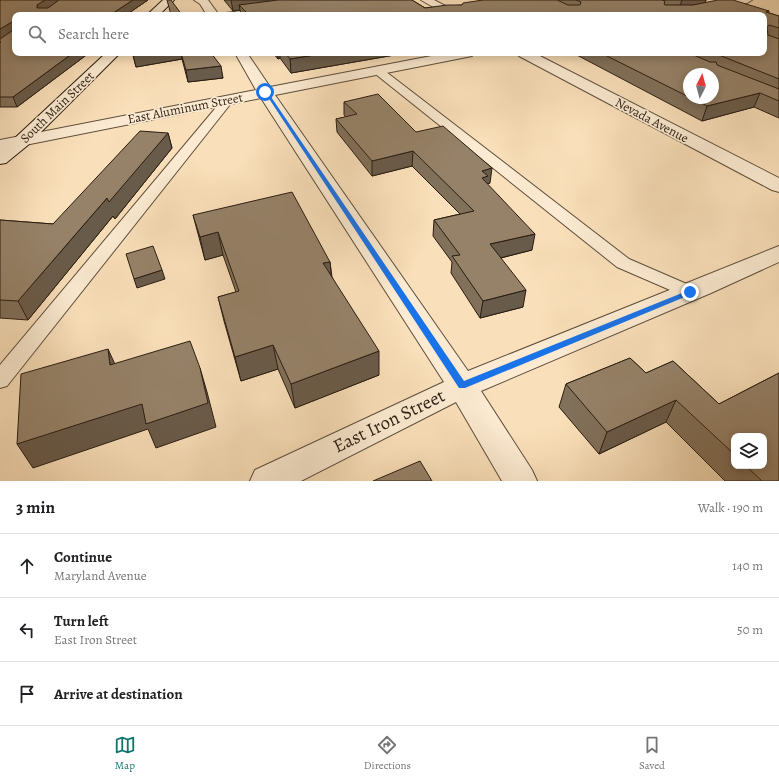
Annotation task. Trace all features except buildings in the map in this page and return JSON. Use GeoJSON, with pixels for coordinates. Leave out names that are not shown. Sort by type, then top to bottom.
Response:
{"type":"FeatureCollection","features":[{"type":"Feature","properties":{"kind":"street"},"geometry":{"type":"LineString","coordinates":[[156,12],[169,0]]}},
{"type":"Feature","properties":{"kind":"street"},"geometry":{"type":"LineString","coordinates":[[199,0],[204,2],[211,12]]}},
{"type":"Feature","properties":{"kind":"street"},"geometry":{"type":"LineString","coordinates":[[426,0],[449,12]]}},
{"type":"Feature","properties":{"kind":"street"},"geometry":{"type":"LineString","coordinates":[[678,12],[731,1],[747,0]]}},
{"type":"Feature","properties":{"kind":"street","name":"South Main Street"},"geometry":{"type":"LineString","coordinates":[[0,159],[22,141],[111,56]]}},
{"type":"Feature","properties":{"kind":"street"},"geometry":{"type":"LineString","coordinates":[[243,56],[265,92],[462,386],[520,481]]}},
{"type":"Feature","properties":{"kind":"street","name":"East Aluminum Street"},"geometry":{"type":"LineString","coordinates":[[0,145],[451,56]]}},
{"type":"Feature","properties":{"kind":"street","name":"Nevada Avenue"},"geometry":{"type":"LineString","coordinates":[[530,56],[779,186]]}},
{"type":"Feature","properties":{"kind":"street","name":"East Iron Street"},"geometry":{"type":"LineString","coordinates":[[267,481],[462,386],[690,292],[779,253]]}},
{"type":"Feature","properties":{"kind":"lane"},"geometry":{"type":"LineString","coordinates":[[248,12],[271,9]]}},
{"type":"Feature","properties":{"kind":"lane"},"geometry":{"type":"LineString","coordinates":[[377,70],[623,263],[690,292]]}},
{"type":"Feature","properties":{"kind":"lane"},"geometry":{"type":"LineString","coordinates":[[0,380],[228,100]]}},
{"type":"Feature","properties":{"kind":"route"},"geometry":{"type":"LineString","coordinates":[[265,92],[462,386],[690,292]]}}]}
